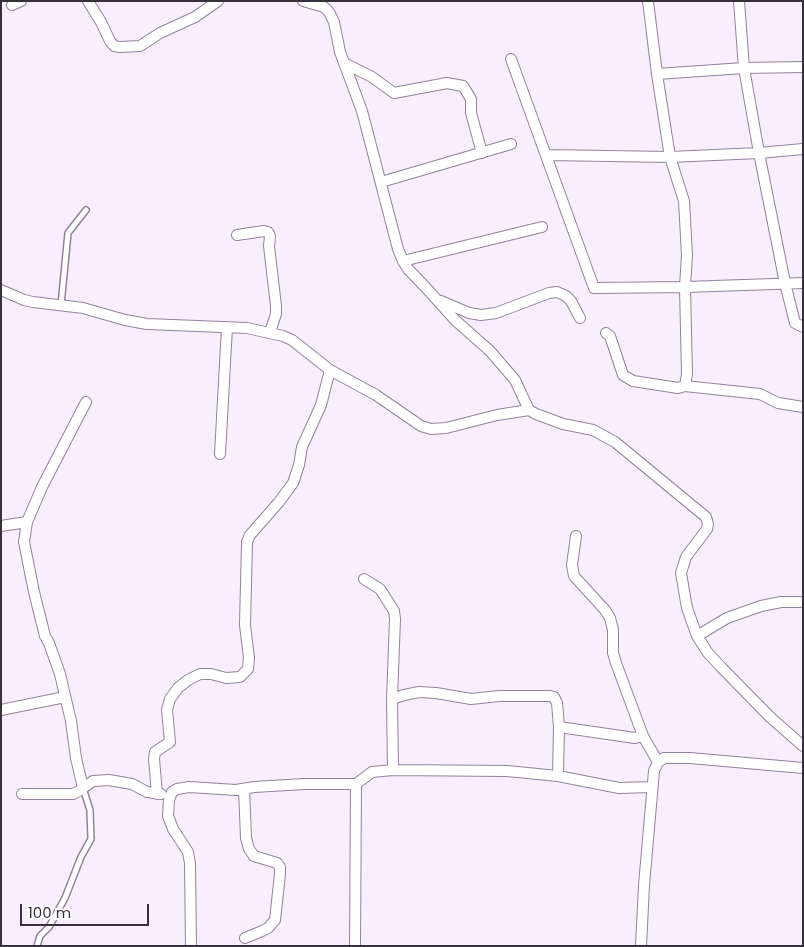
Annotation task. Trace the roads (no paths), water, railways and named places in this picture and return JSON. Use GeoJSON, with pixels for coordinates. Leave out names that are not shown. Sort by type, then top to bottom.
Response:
{"type":"FeatureCollection","features":[{"type":"Feature","properties":{"kind":"street"},"geometry":{"type":"LineString","coordinates":[[88,1],[110,41],[114,46],[120,47],[140,46],[160,33],[195,17],[218,1]]}},
{"type":"Feature","properties":{"kind":"street"},"geometry":{"type":"LineString","coordinates":[[303,1],[316,4],[329,12],[334,22],[344,63],[362,111],[402,262],[454,320],[490,351],[515,380],[529,410]]}},
{"type":"Feature","properties":{"kind":"street"},"geometry":{"type":"LineString","coordinates":[[648,1],[670,157],[684,201],[687,255],[685,287],[687,374],[685,386]]}},
{"type":"Feature","properties":{"kind":"street"},"geometry":{"type":"LineString","coordinates":[[739,1],[744,68],[759,154],[795,323],[803,327]]}},
{"type":"Feature","properties":{"kind":"street"},"geometry":{"type":"LineString","coordinates":[[511,59],[594,288],[803,283]]}},
{"type":"Feature","properties":{"kind":"street"},"geometry":{"type":"LineString","coordinates":[[344,63],[372,77],[394,93],[447,83],[463,86],[471,99],[471,113],[482,153]]}},
{"type":"Feature","properties":{"kind":"street"},"geometry":{"type":"LineString","coordinates":[[658,74],[744,68],[803,67]]}},
{"type":"Feature","properties":{"kind":"street"},"geometry":{"type":"LineString","coordinates":[[381,182],[511,144]]}},
{"type":"Feature","properties":{"kind":"street"},"geometry":{"type":"LineString","coordinates":[[546,155],[670,157],[759,154],[803,149]]}},
{"type":"Feature","properties":{"kind":"street"},"geometry":{"type":"LineString","coordinates":[[402,262],[542,227]]}},
{"type":"Feature","properties":{"kind":"street"},"geometry":{"type":"LineString","coordinates":[[236,235],[264,231],[268,232],[270,236],[276,314],[270,332]]}},
{"type":"Feature","properties":{"kind":"street"},"geometry":{"type":"LineString","coordinates":[[1,290],[24,300],[99,311],[125,320],[147,324],[227,327],[270,332],[292,340],[330,370],[376,395],[421,426],[431,429],[446,428],[497,415],[529,410],[563,424],[593,430],[615,442],[706,517],[707,529],[686,557],[681,574],[687,608],[697,636],[720,667],[770,717],[803,746]]}},
{"type":"Feature","properties":{"kind":"street"},"geometry":{"type":"LineString","coordinates":[[436,299],[469,313],[481,315],[496,313],[557,292],[566,296],[571,301],[580,318]]}},
{"type":"Feature","properties":{"kind":"street"},"geometry":{"type":"LineString","coordinates":[[220,454],[227,327]]}},
{"type":"Feature","properties":{"kind":"street"},"geometry":{"type":"LineString","coordinates":[[606,333],[610,336],[623,375],[633,381],[678,388],[685,386],[760,394],[778,403],[803,407]]}},
{"type":"Feature","properties":{"kind":"street"},"geometry":{"type":"LineString","coordinates":[[157,794],[154,752],[170,742],[167,710],[174,693],[188,680],[200,674],[211,674],[226,678],[240,677],[248,669],[245,625],[247,542],[250,535],[293,483],[302,447],[321,405],[330,370]]}},
{"type":"Feature","properties":{"kind":"street"},"geometry":{"type":"LineString","coordinates":[[83,788],[65,697],[56,662],[45,636],[24,542],[27,522],[42,487],[86,402]]}},
{"type":"Feature","properties":{"kind":"street"},"geometry":{"type":"LineString","coordinates":[[1,526],[27,522]]}},
{"type":"Feature","properties":{"kind":"street"},"geometry":{"type":"LineString","coordinates":[[576,536],[572,565],[574,576],[610,618],[613,630],[613,653],[643,736],[658,762]]}},
{"type":"Feature","properties":{"kind":"street"},"geometry":{"type":"LineString","coordinates":[[364,579],[380,589],[394,611],[393,770]]}},
{"type":"Feature","properties":{"kind":"street"},"geometry":{"type":"LineString","coordinates":[[697,636],[727,618],[761,606],[781,602],[803,602]]}},
{"type":"Feature","properties":{"kind":"street"},"geometry":{"type":"LineString","coordinates":[[392,699],[419,692],[471,699],[499,696],[550,696],[557,703],[559,727],[558,776]]}},
{"type":"Feature","properties":{"kind":"street"},"geometry":{"type":"LineString","coordinates":[[1,710],[65,697]]}},
{"type":"Feature","properties":{"kind":"street"},"geometry":{"type":"LineString","coordinates":[[559,727],[635,738],[643,736]]}},
{"type":"Feature","properties":{"kind":"street"},"geometry":{"type":"LineString","coordinates":[[641,946],[652,787],[654,771],[658,762],[664,758],[690,758],[803,768]]}},
{"type":"Feature","properties":{"kind":"street"},"geometry":{"type":"LineString","coordinates":[[22,794],[73,794],[93,781],[110,780],[132,784],[147,792],[157,794],[172,792],[189,786],[228,790],[304,784],[356,784],[372,772],[393,770],[507,771],[558,776],[619,788],[652,787]]}},
{"type":"Feature","properties":{"kind":"street"},"geometry":{"type":"LineString","coordinates":[[354,946],[356,784]]}},
{"type":"Feature","properties":{"kind":"street"},"geometry":{"type":"LineString","coordinates":[[244,789],[246,838],[249,850],[254,856],[277,863],[280,867],[275,920],[268,928],[246,938]]}},
{"type":"Feature","properties":{"kind":"street"},"geometry":{"type":"LineString","coordinates":[[172,792],[169,800],[168,816],[173,829],[188,852],[190,863],[192,946]]}},
{"type":"Feature","properties":{"kind":"lane"},"geometry":{"type":"LineString","coordinates":[[61,306],[68,233],[86,210]]}},
{"type":"Feature","properties":{"kind":"lane"},"geometry":{"type":"LineString","coordinates":[[36,946],[40,936],[49,927],[65,898],[81,857],[91,838],[90,810],[83,788]]}}]}
